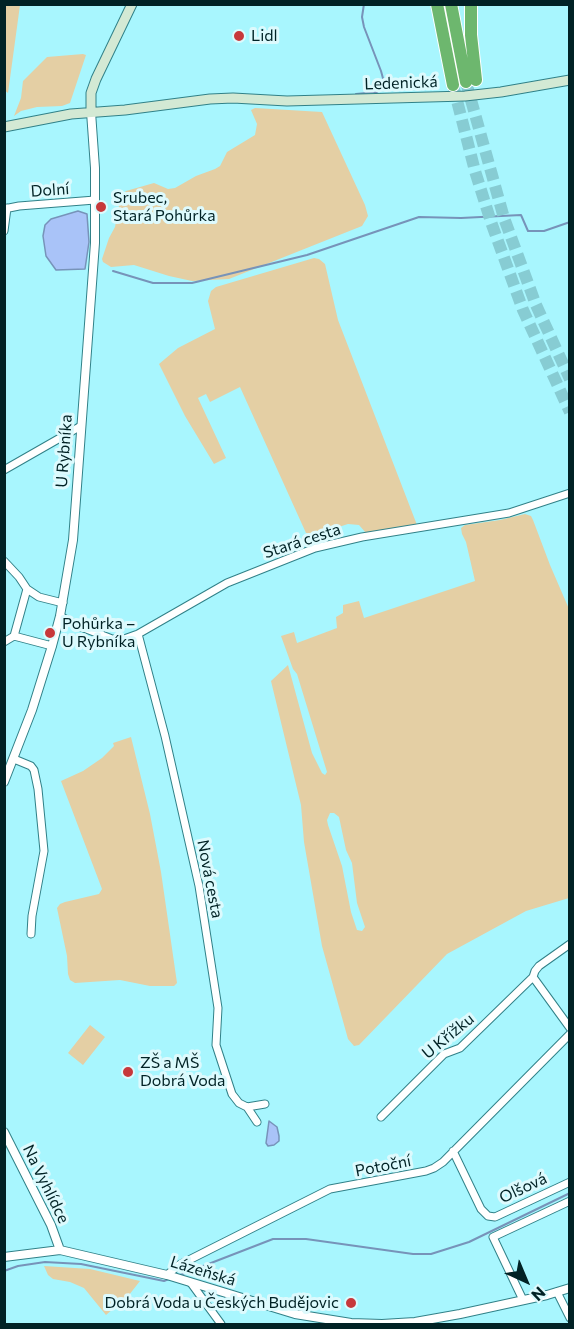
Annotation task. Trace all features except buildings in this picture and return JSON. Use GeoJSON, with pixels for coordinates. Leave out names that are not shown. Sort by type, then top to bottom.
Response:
{"type":"FeatureCollection","features":[{"type":"Feature","properties":{"kind":"highway"},"geometry":{"type":"LineString","coordinates":[[432,4],[442,34]]}},
{"type":"Feature","properties":{"kind":"highway"},"geometry":{"type":"LineString","coordinates":[[437,4],[453,85]]}},
{"type":"Feature","properties":{"kind":"highway"},"geometry":{"type":"LineString","coordinates":[[451,4],[471,81],[471,4]]}},
{"type":"Feature","properties":{"kind":"main road"},"geometry":{"type":"LineString","coordinates":[[91,112],[91,93],[96,79],[132,4]]}},
{"type":"Feature","properties":{"kind":"main road","name":"Ledenická"},"geometry":{"type":"LineString","coordinates":[[4,127],[71,114],[233,98],[301,100],[465,96],[570,80]]}},
{"type":"Feature","properties":{"kind":"street","name":"U Rybníka"},"geometry":{"type":"LineString","coordinates":[[4,782],[32,710],[52,646],[63,603],[73,540],[94,243],[95,200],[91,112]]}},
{"type":"Feature","properties":{"kind":"street","name":"Dolní"},"geometry":{"type":"LineString","coordinates":[[4,231],[6,209],[95,200]]}},
{"type":"Feature","properties":{"kind":"street"},"geometry":{"type":"LineString","coordinates":[[4,470],[81,426]]}},
{"type":"Feature","properties":{"kind":"street","name":"Stará cesta"},"geometry":{"type":"LineString","coordinates":[[60,616],[112,639],[124,639],[138,634],[228,584],[315,548],[362,537],[510,513],[570,493]]}},
{"type":"Feature","properties":{"kind":"street"},"geometry":{"type":"LineString","coordinates":[[4,561],[27,589],[39,597],[63,603]]}},
{"type":"Feature","properties":{"kind":"street"},"geometry":{"type":"LineString","coordinates":[[4,642],[14,636],[27,589]]}},
{"type":"Feature","properties":{"kind":"street","name":"Nová cesta"},"geometry":{"type":"LineString","coordinates":[[138,634],[165,736],[199,886],[218,1008],[216,1045],[232,1095],[239,1103],[247,1107],[257,1122]]}},
{"type":"Feature","properties":{"kind":"street"},"geometry":{"type":"LineString","coordinates":[[14,636],[52,646]]}},
{"type":"Feature","properties":{"kind":"street"},"geometry":{"type":"LineString","coordinates":[[14,759],[31,766],[34,770],[44,850],[31,934]]}},
{"type":"Feature","properties":{"kind":"street","name":"U Křížku"},"geometry":{"type":"LineString","coordinates":[[381,1117],[444,1054],[460,1048],[533,977],[539,966],[570,944]]}},
{"type":"Feature","properties":{"kind":"street"},"geometry":{"type":"LineString","coordinates":[[533,977],[570,1028]]}},
{"type":"Feature","properties":{"kind":"street","name":"Potoční"},"geometry":{"type":"LineString","coordinates":[[167,1275],[179,1265],[322,1193],[426,1171],[443,1162],[570,1034]]}},
{"type":"Feature","properties":{"kind":"street"},"geometry":{"type":"LineString","coordinates":[[247,1107],[265,1104]]}},
{"type":"Feature","properties":{"kind":"street","name":"Na Vyhlídce"},"geometry":{"type":"LineString","coordinates":[[4,1132],[51,1225],[60,1250]]}},
{"type":"Feature","properties":{"kind":"street","name":"Olšová"},"geometry":{"type":"LineString","coordinates":[[453,1151],[481,1209],[488,1215],[495,1216],[570,1182]]}},
{"type":"Feature","properties":{"kind":"street"},"geometry":{"type":"LineString","coordinates":[[523,1300],[493,1237],[570,1201]]}},
{"type":"Feature","properties":{"kind":"street","name":"Lázeňská"},"geometry":{"type":"LineString","coordinates":[[4,1257],[60,1250],[167,1275],[296,1314],[351,1323],[382,1324],[437,1318],[570,1288]]}},
{"type":"Feature","properties":{"kind":"street"},"geometry":{"type":"LineString","coordinates":[[191,1282],[221,1324]]}},
{"type":"Feature","properties":{"kind":"street"},"geometry":{"type":"LineString","coordinates":[[557,1292],[570,1318]]}},
{"type":"Feature","properties":{"kind":"shaded area"},"geometry":{"type":"Polygon","coordinates":[[[5,5],[20,5],[8,93],[4,90],[5,5]]]}},
{"type":"Feature","properties":{"kind":"shaded area"},"geometry":{"type":"Polygon","coordinates":[[[86,55],[70,103],[62,106],[37,107],[21,111],[14,116],[21,98],[23,81],[47,57],[86,55]]]}},
{"type":"Feature","properties":{"kind":"shaded area"},"geometry":{"type":"Polygon","coordinates":[[[255,108],[322,112],[365,205],[368,216],[362,226],[229,279],[192,281],[134,265],[111,267],[103,262],[109,238],[115,227],[121,195],[126,191],[154,183],[168,189],[175,188],[220,166],[227,152],[255,135],[257,124],[251,110],[255,108]]]}},
{"type":"Feature","properties":{"kind":"shaded area"},"geometry":{"type":"Polygon","coordinates":[[[314,258],[325,264],[338,320],[417,525],[366,533],[359,525],[348,524],[317,534],[306,533],[240,387],[210,402],[206,394],[198,398],[226,458],[214,464],[185,416],[159,364],[178,348],[215,329],[208,301],[211,291],[216,287],[314,258]]]}},
{"type":"Feature","properties":{"kind":"shaded area"},"geometry":{"type":"Polygon","coordinates":[[[525,514],[531,516],[569,609],[569,898],[526,911],[447,954],[359,1045],[354,1046],[348,1039],[322,946],[304,842],[301,805],[271,681],[288,665],[312,753],[322,773],[325,775],[327,772],[297,674],[281,636],[294,632],[297,643],[337,628],[336,617],[343,613],[343,605],[359,601],[364,618],[475,581],[461,528],[465,525],[525,514]],[[330,813],[327,820],[328,825],[342,866],[351,912],[357,930],[362,931],[365,927],[357,903],[352,863],[346,850],[339,817],[330,813]]]}},
{"type":"Feature","properties":{"kind":"shaded area"},"geometry":{"type":"Polygon","coordinates":[[[131,737],[150,814],[161,872],[177,983],[174,986],[150,986],[120,980],[75,983],[70,980],[68,974],[67,956],[57,908],[65,902],[99,894],[102,889],[61,781],[83,771],[102,758],[114,746],[113,743],[131,737]]]}},
{"type":"Feature","properties":{"kind":"shaded area"},"geometry":{"type":"Polygon","coordinates":[[[90,1025],[105,1037],[83,1065],[68,1053],[90,1025]]]}},
{"type":"Feature","properties":{"kind":"shaded area"},"geometry":{"type":"Polygon","coordinates":[[[44,1266],[90,1269],[140,1281],[129,1295],[106,1315],[84,1288],[70,1282],[53,1279],[48,1275],[44,1266]]]}},
{"type":"Feature","properties":{"kind":"water"},"geometry":{"type":"Polygon","coordinates":[[[78,211],[87,214],[89,242],[85,269],[56,270],[46,256],[43,236],[45,225],[51,219],[78,211]]]}},
{"type":"Feature","properties":{"kind":"water"},"geometry":{"type":"Polygon","coordinates":[[[269,1121],[277,1127],[279,1141],[268,1146],[266,1143],[269,1121]]]}},
{"type":"Feature","properties":{"kind":"waterway"},"geometry":{"type":"LineString","coordinates":[[356,94],[377,92],[383,88],[384,82],[364,27],[362,17],[364,4]]}},
{"type":"Feature","properties":{"kind":"waterway"},"geometry":{"type":"LineString","coordinates":[[113,271],[153,283],[192,283],[307,255],[419,217],[461,218],[521,215],[528,231],[544,231],[570,222]]}},
{"type":"Feature","properties":{"kind":"waterway"},"geometry":{"type":"LineString","coordinates":[[180,1275],[273,1239],[306,1239],[413,1254],[431,1254],[469,1242],[570,1193]]}},
{"type":"Feature","properties":{"kind":"waterway"},"geometry":{"type":"LineString","coordinates":[[4,1271],[18,1266],[45,1262],[81,1264],[164,1281],[169,1279]]}},
{"type":"Feature","properties":{"kind":"tunnel"},"geometry":{"type":"LineString","coordinates":[[466,82],[504,218],[536,305],[570,379]]}},
{"type":"Feature","properties":{"kind":"tunnel"},"geometry":{"type":"LineString","coordinates":[[453,85],[491,222],[523,310],[570,412]]}},
{"type":"Feature","properties":{"kind":"place","name":"Lidl"},"geometry":{"type":"Point","coordinates":[239,36]}},
{"type":"Feature","properties":{"kind":"place","name":"Srubec, Stará Pohůrka"},"geometry":{"type":"Point","coordinates":[101,207]}},
{"type":"Feature","properties":{"kind":"place","name":"Pohůrka – U Rybníka"},"geometry":{"type":"Point","coordinates":[50,633]}},
{"type":"Feature","properties":{"kind":"place","name":"ZŠ a MŠ Dobrá Voda"},"geometry":{"type":"Point","coordinates":[128,1072]}},
{"type":"Feature","properties":{"kind":"place","name":"Dobrá Voda u Českých Budějovic"},"geometry":{"type":"Point","coordinates":[351,1303]}}]}
